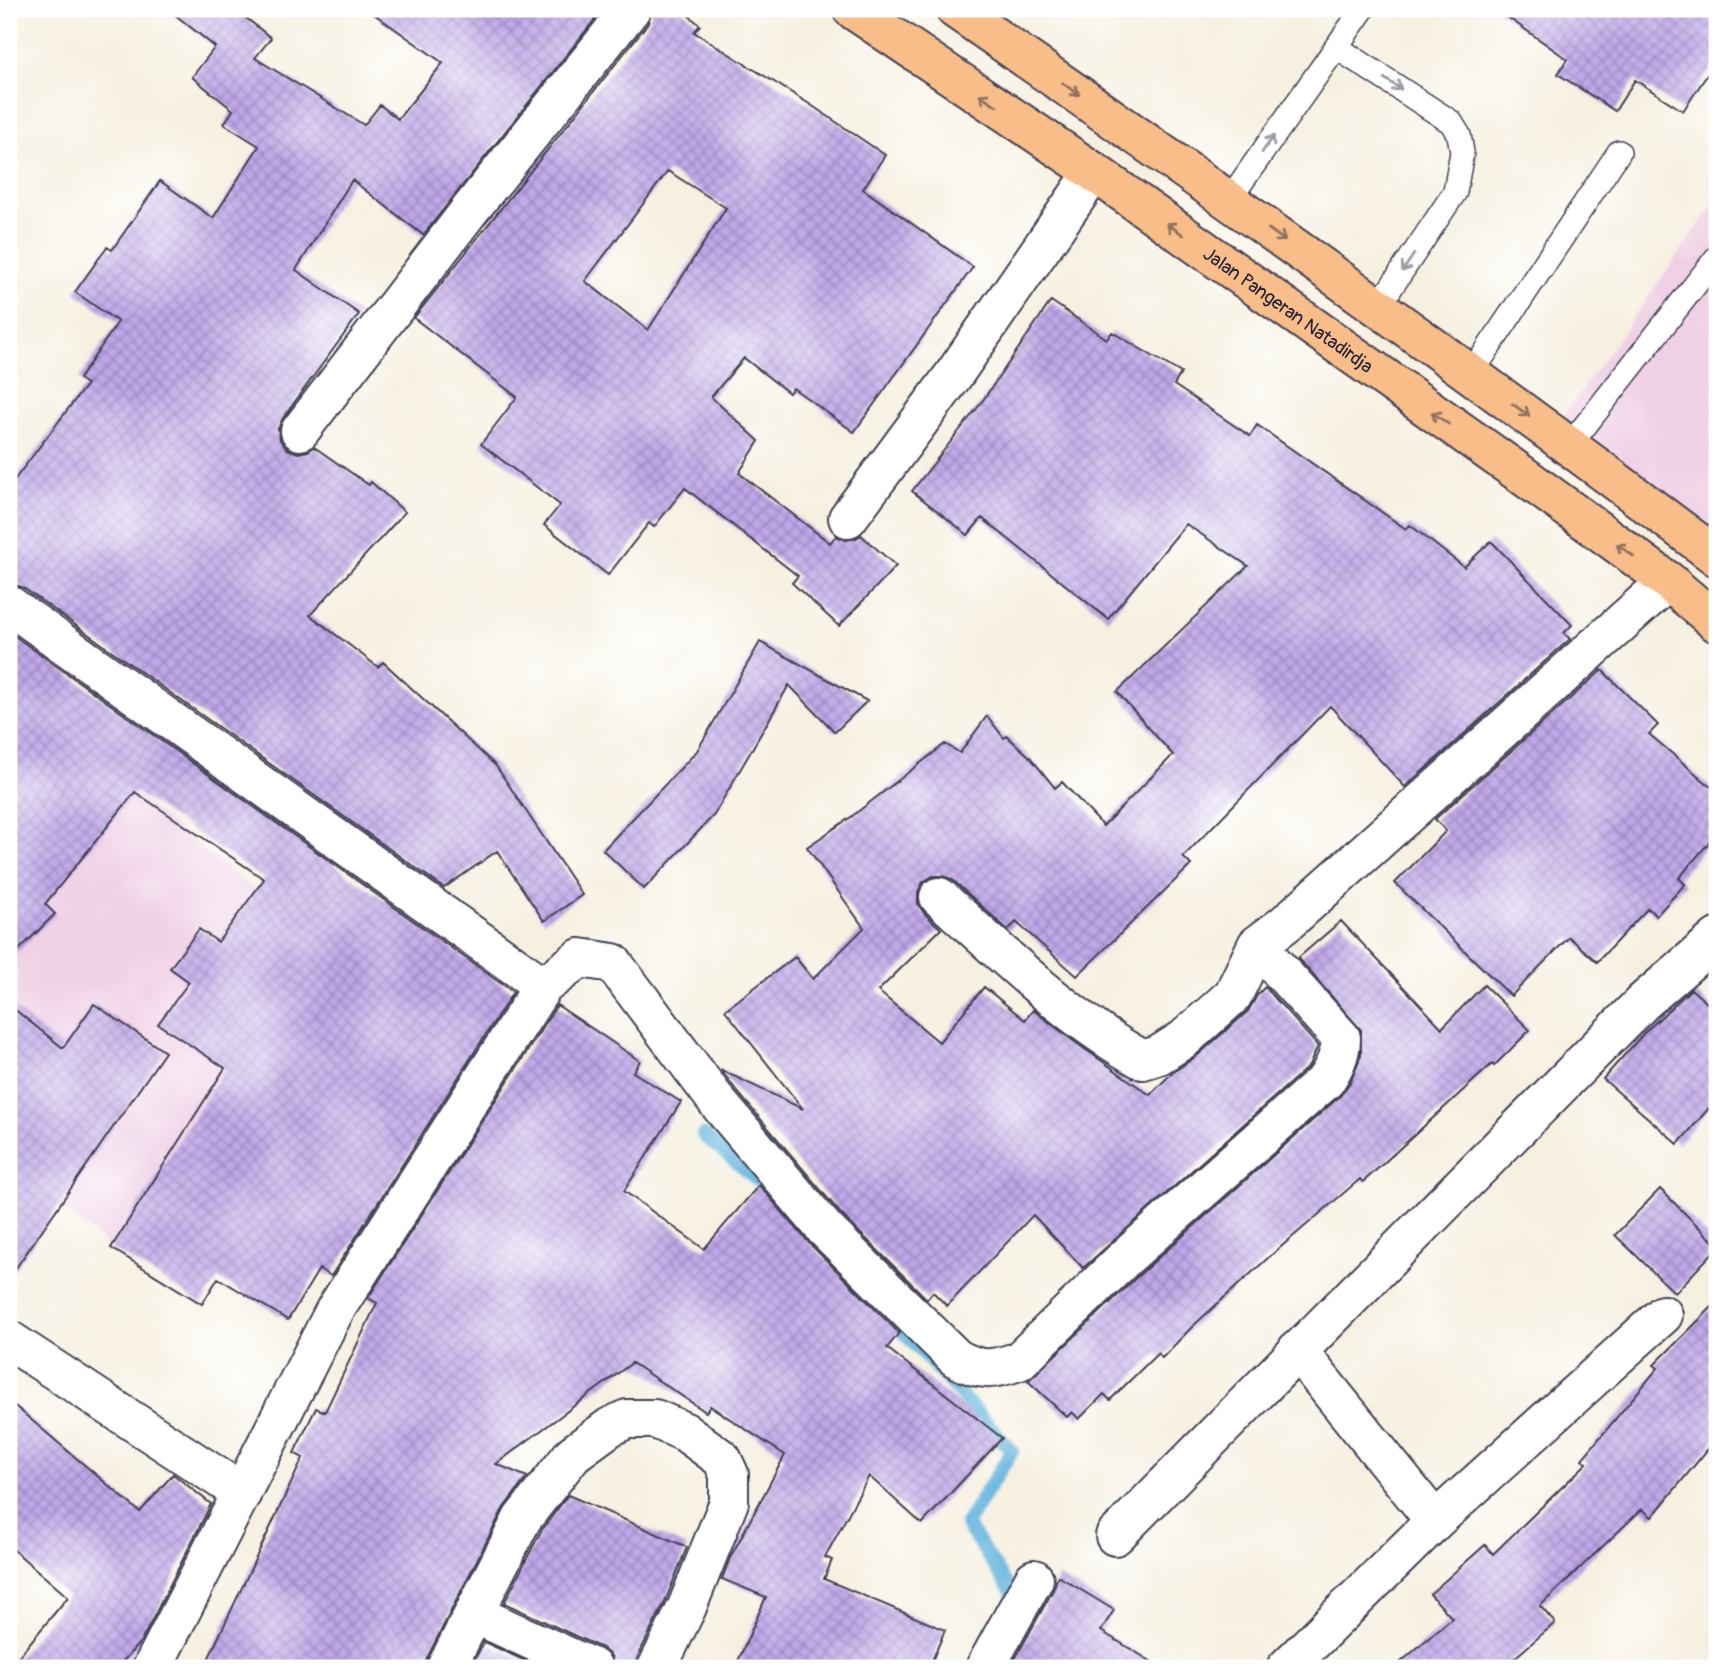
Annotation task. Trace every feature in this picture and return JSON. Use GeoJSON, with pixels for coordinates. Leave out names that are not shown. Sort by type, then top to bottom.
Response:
{"type":"FeatureCollection","features":[{"type":"Feature","properties":{"kind":"main road","name":"Jalan Pangeran Natadirdja"},"geometry":{"type":"LineString","coordinates":[[852,9],[1094,172],[1668,581],[1717,623]]}},
{"type":"Feature","properties":{"kind":"main road"},"geometry":{"type":"LineString","coordinates":[[955,9],[1229,200],[1570,445],[1717,557]]}},
{"type":"Feature","properties":{"kind":"street"},"geometry":{"type":"LineString","coordinates":[[300,431],[469,211],[631,9]]}},
{"type":"Feature","properties":{"kind":"street"},"geometry":{"type":"LineString","coordinates":[[848,518],[953,376],[1094,172]]}},
{"type":"Feature","properties":{"kind":"street"},"geometry":{"type":"LineString","coordinates":[[939,897],[1021,970],[1106,1039],[1143,1060],[1159,1055],[1184,1039],[1233,995],[1257,945],[1285,924],[1668,581]]}},
{"type":"Feature","properties":{"kind":"street"},"geometry":{"type":"LineString","coordinates":[[9,605],[543,986]]}},
{"type":"Feature","properties":{"kind":"street"},"geometry":{"type":"LineString","coordinates":[[1115,1536],[1643,1002],[1717,938]]}},
{"type":"Feature","properties":{"kind":"street"},"geometry":{"type":"LineString","coordinates":[[152,1668],[335,1310],[543,986],[580,958],[613,963],[719,1104],[825,1229],[956,1358],[973,1368],[998,1368],[1019,1361],[1124,1259],[1326,1080],[1335,1066],[1341,1049],[1341,1038],[1257,945]]}},
{"type":"Feature","properties":{"kind":"street"},"geometry":{"type":"LineString","coordinates":[[1286,1668],[1435,1521],[1663,1315]]}},
{"type":"Feature","properties":{"kind":"street"},"geometry":{"type":"LineString","coordinates":[[9,1340],[242,1493]]}},
{"type":"Feature","properties":{"kind":"street"},"geometry":{"type":"LineString","coordinates":[[1297,1350],[1435,1521]]}},
{"type":"Feature","properties":{"kind":"street"},"geometry":{"type":"LineString","coordinates":[[446,1668],[522,1519],[573,1454],[610,1427],[626,1419],[655,1419],[685,1432],[722,1459],[729,1474],[729,1502],[687,1607],[657,1668]]}},
{"type":"Feature","properties":{"kind":"street"},"geometry":{"type":"LineString","coordinates":[[985,1668],[1034,1579]]}},
{"type":"Feature","properties":{"kind":"street"},"geometry":{"type":"LineString","coordinates":[[474,1614],[593,1668]]}},
{"type":"Feature","properties":{"kind":"lane"},"geometry":{"type":"LineString","coordinates":[[1229,200],[1363,9]]}},
{"type":"Feature","properties":{"kind":"lane"},"geometry":{"type":"LineString","coordinates":[[1336,47],[1451,122],[1459,135],[1462,152],[1455,192],[1378,307]]}},
{"type":"Feature","properties":{"kind":"lane"},"geometry":{"type":"LineString","coordinates":[[1471,374],[1619,152]]}},
{"type":"Feature","properties":{"kind":"lane"},"geometry":{"type":"LineString","coordinates":[[1570,445],[1717,257]]}},
{"type":"Feature","properties":{"kind":"shaded area"},"geometry":{"type":"Polygon","coordinates":[[[1717,200],[1717,540],[1557,425],[1717,200]]]}},
{"type":"Feature","properties":{"kind":"shaded area"},"geometry":{"type":"Polygon","coordinates":[[[9,694],[345,962],[111,1248],[9,1166],[9,694]]]}},
{"type":"Feature","properties":{"kind":"building"},"geometry":{"type":"Polygon","coordinates":[[[168,9],[235,9],[271,38],[255,58],[364,125],[380,105],[398,119],[443,63],[367,9],[603,9],[423,235],[352,180],[296,270],[359,314],[283,418],[278,429],[280,440],[287,449],[298,453],[314,447],[369,485],[371,482],[405,512],[310,615],[378,667],[383,662],[496,766],[582,895],[544,921],[497,851],[444,888],[22,587],[9,584],[9,487],[87,384],[79,379],[118,322],[75,292],[107,247],[112,250],[160,181],[213,218],[259,146],[224,124],[233,110],[192,77],[215,47],[168,9]]]}},
{"type":"Feature","properties":{"kind":"building"},"geometry":{"type":"Polygon","coordinates":[[[652,9],[681,9],[700,25],[694,32],[885,155],[863,189],[973,267],[854,432],[793,388],[789,393],[744,358],[711,397],[759,441],[739,473],[830,543],[836,536],[846,540],[861,535],[896,566],[839,626],[792,583],[798,576],[685,488],[654,527],[649,523],[608,575],[544,525],[560,505],[481,444],[517,397],[414,318],[648,23],[652,9]],[[668,171],[585,281],[648,330],[726,208],[668,171]]]}},
{"type":"Feature","properties":{"kind":"building"},"geometry":{"type":"Polygon","coordinates":[[[1496,9],[1717,9],[1717,60],[1683,111],[1635,80],[1615,111],[1558,74],[1567,59],[1496,9]]]}},
{"type":"Feature","properties":{"kind":"building"},"geometry":{"type":"Polygon","coordinates":[[[1051,301],[1107,339],[1112,332],[1181,373],[1174,385],[1250,436],[1257,425],[1406,529],[1410,525],[1464,567],[1491,541],[1572,625],[1564,633],[1570,639],[1405,787],[1330,706],[1183,857],[1191,865],[1077,976],[1016,922],[1008,930],[953,880],[944,876],[933,876],[923,882],[918,892],[918,904],[941,929],[878,991],[939,1042],[984,987],[1025,1020],[1033,1010],[1150,1095],[1172,1073],[1198,1055],[1248,1011],[1265,987],[1318,1046],[1309,1066],[1083,1268],[1033,1215],[947,1306],[933,1292],[927,1299],[841,1214],[721,1070],[803,1109],[725,1010],[795,957],[813,979],[864,928],[807,847],[851,817],[945,744],[960,753],[987,716],[1004,738],[1007,736],[1030,757],[1055,788],[1062,782],[1103,826],[1173,755],[1117,692],[1248,566],[1186,524],[1108,619],[982,518],[968,535],[912,491],[981,403],[1051,301]]]}},
{"type":"Feature","properties":{"kind":"building"},"geometry":{"type":"Polygon","coordinates":[[[9,632],[513,992],[331,1276],[319,1269],[288,1320],[218,1278],[202,1304],[111,1248],[225,1068],[158,1024],[189,982],[170,968],[199,929],[218,942],[264,879],[135,792],[45,904],[55,914],[9,960],[9,632]]]}},
{"type":"Feature","properties":{"kind":"building"},"geometry":{"type":"Polygon","coordinates":[[[760,642],[867,701],[835,732],[789,685],[714,815],[644,889],[603,850],[697,751],[760,642]]]}},
{"type":"Feature","properties":{"kind":"building"},"geometry":{"type":"Polygon","coordinates":[[[1602,670],[1658,725],[1649,734],[1717,792],[1717,833],[1679,878],[1685,884],[1656,916],[1648,908],[1597,962],[1569,937],[1511,996],[1395,883],[1446,831],[1435,819],[1602,670]]]}},
{"type":"Feature","properties":{"kind":"building"},"geometry":{"type":"Polygon","coordinates":[[[1341,921],[1442,1028],[1484,985],[1530,1030],[1494,1066],[1492,1064],[1363,1182],[1360,1179],[1268,1258],[1162,1358],[1158,1353],[1110,1400],[1104,1394],[1079,1419],[1072,1412],[1067,1417],[1028,1381],[1139,1275],[1340,1096],[1351,1081],[1361,1055],[1361,1030],[1298,958],[1341,921]]]}},
{"type":"Feature","properties":{"kind":"building"},"geometry":{"type":"Polygon","coordinates":[[[1691,989],[1717,1012],[1717,1099],[1678,1144],[1603,1079],[1644,1033],[1691,989]]]}},
{"type":"Feature","properties":{"kind":"building"},"geometry":{"type":"Polygon","coordinates":[[[94,1004],[165,1052],[9,1278],[9,1005],[63,1048],[94,1004]]]}},
{"type":"Feature","properties":{"kind":"building"},"geometry":{"type":"Polygon","coordinates":[[[557,1005],[640,1061],[633,1072],[681,1102],[624,1191],[704,1249],[759,1185],[810,1244],[899,1333],[887,1348],[1002,1438],[922,1524],[869,1476],[825,1557],[832,1560],[824,1579],[945,1630],[929,1668],[735,1668],[766,1597],[722,1579],[730,1558],[785,1455],[710,1406],[706,1412],[632,1363],[496,1464],[527,1477],[503,1509],[424,1668],[204,1668],[303,1458],[294,1453],[316,1408],[325,1412],[377,1303],[368,1298],[557,1005]]]}},
{"type":"Feature","properties":{"kind":"building"},"geometry":{"type":"Polygon","coordinates":[[[1660,1189],[1717,1245],[1675,1293],[1615,1235],[1660,1189]]]}},
{"type":"Feature","properties":{"kind":"building"},"geometry":{"type":"Polygon","coordinates":[[[1717,1302],[1717,1438],[1652,1517],[1642,1509],[1540,1606],[1555,1623],[1503,1668],[1394,1668],[1452,1618],[1430,1594],[1485,1545],[1493,1554],[1587,1463],[1582,1459],[1658,1368],[1654,1365],[1717,1302]]]}},
{"type":"Feature","properties":{"kind":"building"},"geometry":{"type":"Polygon","coordinates":[[[9,1401],[140,1512],[173,1474],[211,1504],[142,1640],[117,1668],[9,1668],[68,1597],[9,1546],[9,1401]]]}},
{"type":"Feature","properties":{"kind":"building"},"geometry":{"type":"Polygon","coordinates":[[[568,1495],[687,1547],[664,1604],[637,1658],[635,1668],[614,1668],[611,1656],[602,1648],[504,1603],[541,1531],[568,1495]]]}},
{"type":"Feature","properties":{"kind":"building"},"geometry":{"type":"Polygon","coordinates":[[[1058,1576],[1114,1610],[1101,1631],[1162,1668],[1010,1668],[1058,1576]]]}},
{"type":"Feature","properties":{"kind":"building"},"geometry":{"type":"Polygon","coordinates":[[[484,1642],[541,1668],[470,1668],[484,1642]]]}},
{"type":"Feature","properties":{"kind":"waterway"},"geometry":{"type":"LineString","coordinates":[[703,1135],[773,1192]]}},
{"type":"Feature","properties":{"kind":"waterway"},"geometry":{"type":"LineString","coordinates":[[899,1327],[1012,1451],[966,1524],[1014,1595]]}}]}
